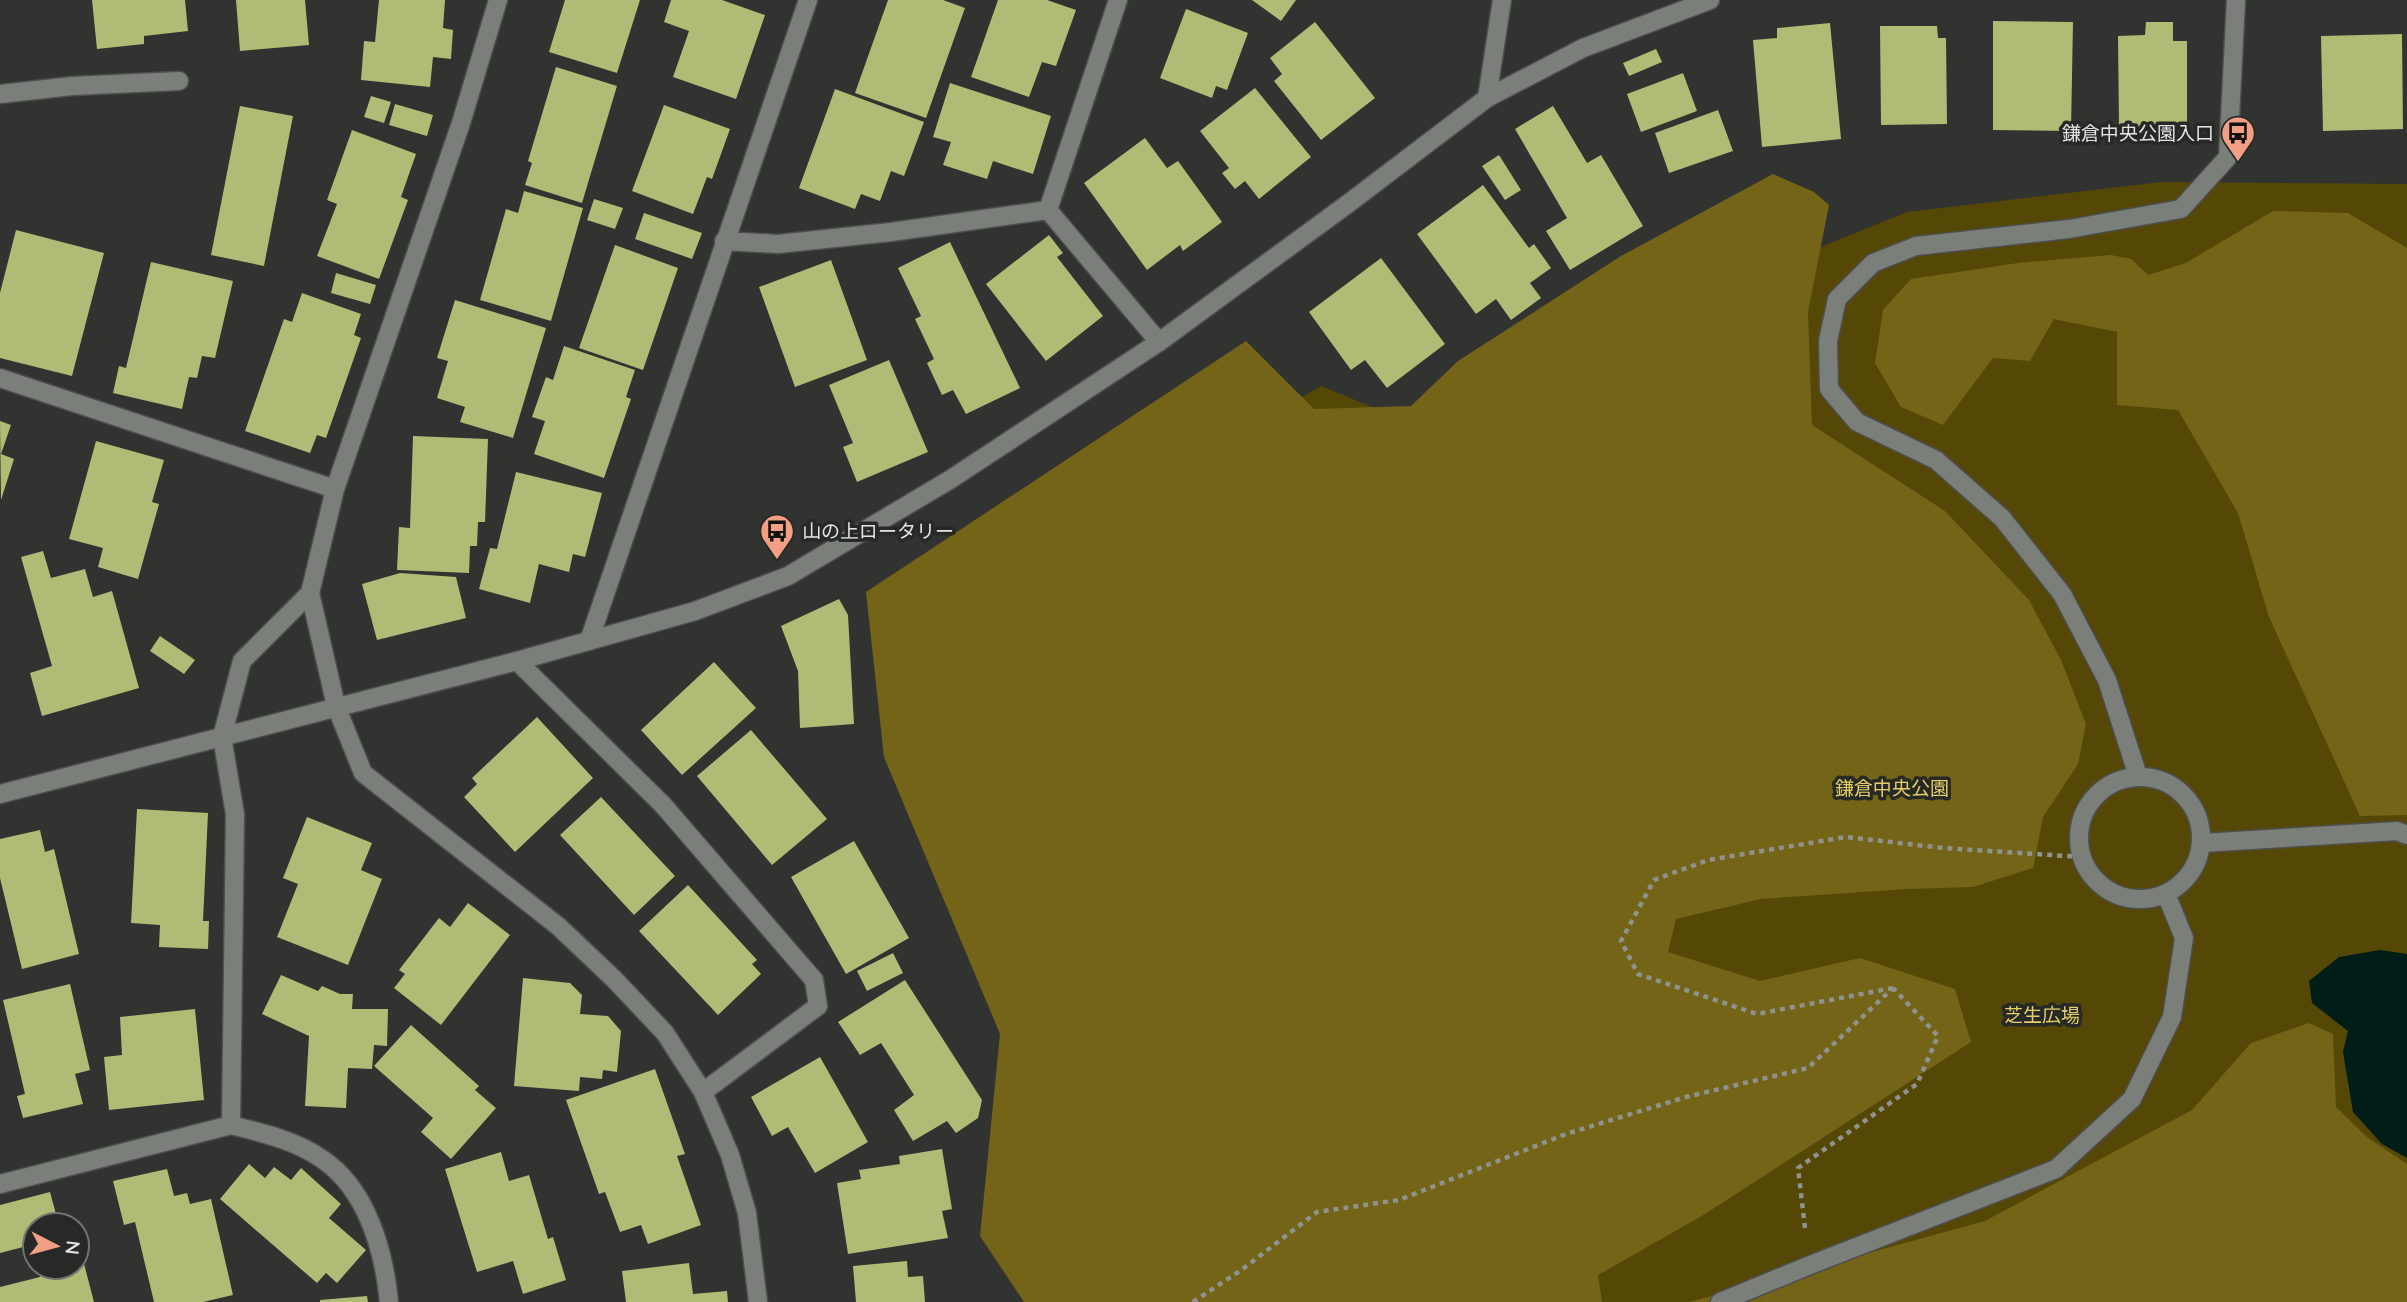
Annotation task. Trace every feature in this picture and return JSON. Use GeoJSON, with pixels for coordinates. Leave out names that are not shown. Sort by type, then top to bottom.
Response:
{"type":"FeatureCollection","features":[{"type":"Feature","properties":{"kind":"street"},"geometry":{"type":"LineString","coordinates":[[498,0],[461,123],[335,489],[310,593],[336,706],[363,773],[568,935],[664,1033],[703,1092],[730,1155],[747,1213],[758,1302]]}},
{"type":"Feature","properties":{"kind":"street"},"geometry":{"type":"LineString","coordinates":[[589,641],[808,0]]}},
{"type":"Feature","properties":{"kind":"street"},"geometry":{"type":"LineString","coordinates":[[1048,209],[1118,0]]}},
{"type":"Feature","properties":{"kind":"street"},"geometry":{"type":"LineString","coordinates":[[1487,98],[1502,0]]}},
{"type":"Feature","properties":{"kind":"street"},"geometry":{"type":"LineString","coordinates":[[0,794],[517,661],[695,611],[788,576],[951,479],[1159,342],[1487,98],[1583,48],[1710,0]]}},
{"type":"Feature","properties":{"kind":"street"},"geometry":{"type":"LineString","coordinates":[[2138,776],[2106,680],[2062,594],[2002,518],[1936,460],[1857,422],[1829,389],[1828,341],[1837,299],[1873,263],[1916,246],[2069,229],[2181,209],[2228,157],[2236,0]]}},
{"type":"Feature","properties":{"kind":"street"},"geometry":{"type":"LineString","coordinates":[[0,94],[72,86],[180,81]]}},
{"type":"Feature","properties":{"kind":"street"},"geometry":{"type":"LineString","coordinates":[[724,242],[778,244],[891,232],[1048,209]]}},
{"type":"Feature","properties":{"kind":"street"},"geometry":{"type":"LineString","coordinates":[[1048,209],[1159,342]]}},
{"type":"Feature","properties":{"kind":"street"},"geometry":{"type":"LineString","coordinates":[[0,378],[335,489]]}},
{"type":"Feature","properties":{"kind":"street"},"geometry":{"type":"LineString","coordinates":[[231,1125],[235,814],[222,737],[242,661],[310,593]]}},
{"type":"Feature","properties":{"kind":"street"},"geometry":{"type":"LineString","coordinates":[[517,661],[663,804],[814,980],[818,1006],[703,1092]]}},
{"type":"Feature","properties":{"kind":"street"},"geometry":{"type":"LineString","coordinates":[[2138,776],[2159,779],[2177,788],[2191,803],[2200,822],[2202,843],[2192,873],[2180,886],[2146,900],[2126,899],[2106,890],[2091,876],[2082,857],[2078,839],[2081,819],[2090,803],[2103,789],[2120,780],[2138,776]]}},
{"type":"Feature","properties":{"kind":"street"},"geometry":{"type":"LineString","coordinates":[[2202,843],[2397,831],[2407,835]]}},
{"type":"Feature","properties":{"kind":"street"},"geometry":{"type":"LineString","coordinates":[[1720,1302],[2056,1169],[2132,1099],[2172,1017],[2184,937],[2166,894]]}},
{"type":"Feature","properties":{"kind":"street"},"geometry":{"type":"LineString","coordinates":[[0,1184],[231,1125],[281,1138],[323,1159],[352,1188],[368,1215],[386,1272],[389,1302]]}},
{"type":"Feature","properties":{"kind":"path"},"geometry":{"type":"LineString","coordinates":[[1893,988],[1757,1014],[1638,975],[1621,941],[1654,880],[1708,860],[1846,837],[1943,848],[2082,857]]}},
{"type":"Feature","properties":{"kind":"path"},"geometry":{"type":"LineString","coordinates":[[1810,1265],[1798,1168],[1917,1084],[1938,1037],[1893,988]]}},
{"type":"Feature","properties":{"kind":"path"},"geometry":{"type":"LineString","coordinates":[[1193,1302],[1240,1271],[1317,1212],[1399,1200],[1566,1134],[1686,1097],[1808,1068],[1893,988]]}},
{"type":"Feature","properties":{"kind":"green space"},"geometry":{"type":"Polygon","coordinates":[[[1773,174],[1814,192],[1829,205],[1808,312],[1812,425],[1945,511],[2029,600],[2061,660],[2086,724],[2078,764],[2043,817],[2033,868],[1973,887],[1761,899],[1676,919],[1668,952],[1760,981],[1860,958],[1955,989],[1971,1042],[1705,1214],[1598,1275],[1602,1302],[1024,1302],[980,1236],[1000,1034],[884,757],[866,592],[1246,341],[1314,409],[1411,406],[1458,361],[1621,256],[1773,174]]]}},
{"type":"Feature","properties":{"kind":"green space","name":"鎌倉中央公園"},"geometry":{"type":"Polygon","coordinates":[[[2161,182],[2407,184],[2407,1302],[1049,1302],[1066,1099],[1264,419],[1321,386],[1394,416],[1693,310],[1828,244],[1907,212],[2161,182]]]}},
{"type":"Feature","properties":{"kind":"green space"},"geometry":{"type":"Polygon","coordinates":[[[2273,211],[2348,213],[2407,248],[2407,815],[2360,816],[2269,617],[2238,513],[2178,410],[2117,405],[2117,332],[2054,319],[2030,361],[1993,358],[1943,425],[1901,407],[1875,363],[1883,310],[1911,279],[2018,263],[2111,255],[2131,259],[2148,275],[2186,263],[2273,211]]]}},
{"type":"Feature","properties":{"kind":"green space"},"geometry":{"type":"Polygon","coordinates":[[[2309,1023],[2333,1034],[2336,1107],[2367,1137],[2407,1164],[2407,1302],[1690,1302],[1985,1221],[2192,1110],[2251,1043],[2309,1023]]]}},
{"type":"Feature","properties":{"kind":"water"},"geometry":{"type":"Polygon","coordinates":[[[2380,950],[2407,954],[2407,1158],[2382,1144],[2353,1112],[2343,1052],[2348,1031],[2312,1003],[2309,981],[2339,957],[2380,950]]]}},
{"type":"Feature","properties":{"kind":"building"},"geometry":{"type":"Polygon","coordinates":[[[92,0],[185,0],[188,31],[144,36],[144,44],[97,49],[92,0]]]}},
{"type":"Feature","properties":{"kind":"building"},"geometry":{"type":"Polygon","coordinates":[[[236,0],[305,0],[309,45],[240,51],[236,0]]]}},
{"type":"Feature","properties":{"kind":"building"},"geometry":{"type":"Polygon","coordinates":[[[379,0],[445,0],[443,28],[453,30],[451,59],[433,57],[430,87],[361,80],[364,41],[375,42],[379,0]]]}},
{"type":"Feature","properties":{"kind":"building"},"geometry":{"type":"Polygon","coordinates":[[[565,0],[640,0],[617,73],[549,52],[565,0]]]}},
{"type":"Feature","properties":{"kind":"building"},"geometry":{"type":"Polygon","coordinates":[[[671,0],[722,0],[765,15],[736,99],[673,77],[689,31],[664,22],[671,0]]]}},
{"type":"Feature","properties":{"kind":"building"},"geometry":{"type":"Polygon","coordinates":[[[888,0],[943,0],[965,8],[926,118],[855,93],[888,0]]]}},
{"type":"Feature","properties":{"kind":"building"},"geometry":{"type":"Polygon","coordinates":[[[998,0],[1047,0],[1076,10],[1056,66],[1042,62],[1029,97],[971,77],[998,0]]]}},
{"type":"Feature","properties":{"kind":"building"},"geometry":{"type":"Polygon","coordinates":[[[1252,0],[1296,0],[1281,21],[1252,0]]]}},
{"type":"Feature","properties":{"kind":"building"},"geometry":{"type":"Polygon","coordinates":[[[1186,9],[1248,33],[1227,90],[1216,86],[1212,98],[1160,78],[1186,9]]]}},
{"type":"Feature","properties":{"kind":"building"},"geometry":{"type":"Polygon","coordinates":[[[1993,21],[2073,22],[2071,131],[1993,130],[1993,21]]]}},
{"type":"Feature","properties":{"kind":"building"},"geometry":{"type":"Polygon","coordinates":[[[1315,22],[1375,98],[1321,140],[1274,81],[1282,74],[1270,58],[1315,22]]]}},
{"type":"Feature","properties":{"kind":"building"},"geometry":{"type":"Polygon","coordinates":[[[2146,22],[2173,22],[2173,41],[2187,41],[2187,127],[2119,127],[2118,36],[2145,35],[2146,22]]]}},
{"type":"Feature","properties":{"kind":"building"},"geometry":{"type":"Polygon","coordinates":[[[1830,23],[1841,139],[1762,147],[1753,40],[1777,38],[1777,28],[1830,23]]]}},
{"type":"Feature","properties":{"kind":"building"},"geometry":{"type":"Polygon","coordinates":[[[1880,26],[1937,26],[1938,38],[1946,38],[1947,124],[1881,125],[1880,26]]]}},
{"type":"Feature","properties":{"kind":"building"},"geometry":{"type":"Polygon","coordinates":[[[2402,34],[2403,129],[2323,131],[2321,36],[2402,34]]]}},
{"type":"Feature","properties":{"kind":"building"},"geometry":{"type":"Polygon","coordinates":[[[1656,49],[1662,62],[1629,76],[1623,63],[1656,49]]]}},
{"type":"Feature","properties":{"kind":"building"},"geometry":{"type":"Polygon","coordinates":[[[556,67],[617,86],[582,203],[525,185],[532,163],[528,161],[556,67]]]}},
{"type":"Feature","properties":{"kind":"building"},"geometry":{"type":"Polygon","coordinates":[[[1683,73],[1697,111],[1641,132],[1627,94],[1683,73]]]}},
{"type":"Feature","properties":{"kind":"building"},"geometry":{"type":"Polygon","coordinates":[[[950,83],[1051,116],[1033,174],[993,161],[987,179],[943,165],[951,142],[933,137],[950,83]]]}},
{"type":"Feature","properties":{"kind":"building"},"geometry":{"type":"Polygon","coordinates":[[[1255,88],[1311,157],[1259,199],[1245,181],[1235,189],[1222,173],[1229,168],[1200,131],[1255,88]]]}},
{"type":"Feature","properties":{"kind":"building"},"geometry":{"type":"Polygon","coordinates":[[[835,89],[924,122],[904,176],[891,171],[880,201],[861,194],[855,209],[799,188],[835,89]]]}},
{"type":"Feature","properties":{"kind":"building"},"geometry":{"type":"Polygon","coordinates":[[[371,96],[391,102],[384,123],[364,117],[371,96]]]}},
{"type":"Feature","properties":{"kind":"building"},"geometry":{"type":"Polygon","coordinates":[[[395,104],[433,115],[427,136],[389,125],[395,104]]]}},
{"type":"Feature","properties":{"kind":"building"},"geometry":{"type":"Polygon","coordinates":[[[664,105],[730,129],[712,179],[707,177],[693,214],[632,191],[664,105]]]}},
{"type":"Feature","properties":{"kind":"building"},"geometry":{"type":"Polygon","coordinates":[[[240,106],[293,116],[264,266],[211,255],[240,106]]]}},
{"type":"Feature","properties":{"kind":"building"},"geometry":{"type":"Polygon","coordinates":[[[1553,106],[1587,163],[1601,155],[1643,226],[1570,270],[1546,231],[1567,218],[1515,129],[1553,106]]]}},
{"type":"Feature","properties":{"kind":"building"},"geometry":{"type":"Polygon","coordinates":[[[1718,110],[1733,151],[1669,173],[1655,133],[1718,110]]]}},
{"type":"Feature","properties":{"kind":"building"},"geometry":{"type":"Polygon","coordinates":[[[352,130],[416,154],[401,197],[408,200],[379,279],[317,256],[337,204],[327,200],[352,130]]]}},
{"type":"Feature","properties":{"kind":"building"},"geometry":{"type":"Polygon","coordinates":[[[1145,138],[1167,168],[1178,161],[1222,222],[1183,251],[1180,245],[1147,270],[1084,183],[1145,138]]]}},
{"type":"Feature","properties":{"kind":"building"},"geometry":{"type":"Polygon","coordinates":[[[1499,155],[1521,190],[1505,200],[1482,166],[1499,155]]]}},
{"type":"Feature","properties":{"kind":"building"},"geometry":{"type":"Polygon","coordinates":[[[1483,185],[1529,248],[1534,244],[1551,268],[1530,283],[1541,298],[1511,320],[1496,299],[1476,314],[1417,234],[1483,185]]]}},
{"type":"Feature","properties":{"kind":"building"},"geometry":{"type":"Polygon","coordinates":[[[524,191],[583,208],[551,321],[480,300],[506,209],[518,213],[524,191]]]}},
{"type":"Feature","properties":{"kind":"building"},"geometry":{"type":"Polygon","coordinates":[[[594,199],[623,208],[615,229],[587,220],[594,199]]]}},
{"type":"Feature","properties":{"kind":"building"},"geometry":{"type":"Polygon","coordinates":[[[644,213],[702,233],[692,259],[635,239],[644,213]]]}},
{"type":"Feature","properties":{"kind":"building"},"geometry":{"type":"Polygon","coordinates":[[[16,230],[104,253],[72,376],[0,358],[0,293],[16,230]]]}},
{"type":"Feature","properties":{"kind":"building"},"geometry":{"type":"Polygon","coordinates":[[[1049,235],[1063,253],[1057,257],[1103,316],[1046,361],[986,284],[1049,235]]]}},
{"type":"Feature","properties":{"kind":"building"},"geometry":{"type":"Polygon","coordinates":[[[950,242],[1020,388],[966,414],[953,390],[942,395],[927,363],[934,359],[915,319],[921,316],[898,268],[950,242]]]}},
{"type":"Feature","properties":{"kind":"building"},"geometry":{"type":"Polygon","coordinates":[[[615,245],[678,268],[643,370],[579,348],[615,245]]]}},
{"type":"Feature","properties":{"kind":"building"},"geometry":{"type":"Polygon","coordinates":[[[1381,258],[1445,344],[1387,388],[1365,360],[1351,370],[1309,312],[1381,258]]]}},
{"type":"Feature","properties":{"kind":"building"},"geometry":{"type":"Polygon","coordinates":[[[831,260],[867,360],[795,387],[759,287],[831,260]]]}},
{"type":"Feature","properties":{"kind":"building"},"geometry":{"type":"Polygon","coordinates":[[[151,262],[233,281],[215,358],[202,356],[197,378],[189,377],[182,409],[113,393],[119,366],[126,368],[151,262]]]}},
{"type":"Feature","properties":{"kind":"building"},"geometry":{"type":"Polygon","coordinates":[[[336,273],[376,285],[370,304],[331,293],[336,273]]]}},
{"type":"Feature","properties":{"kind":"building"},"geometry":{"type":"Polygon","coordinates":[[[302,293],[361,314],[354,335],[361,338],[326,438],[317,435],[310,453],[245,431],[284,319],[292,322],[302,293]]]}},
{"type":"Feature","properties":{"kind":"building"},"geometry":{"type":"Polygon","coordinates":[[[455,300],[546,328],[513,438],[460,422],[465,407],[437,398],[448,361],[437,358],[455,300]]]}},
{"type":"Feature","properties":{"kind":"building"},"geometry":{"type":"Polygon","coordinates":[[[564,346],[635,370],[626,397],[631,399],[604,478],[534,454],[545,421],[532,417],[546,377],[553,380],[564,346]]]}},
{"type":"Feature","properties":{"kind":"building"},"geometry":{"type":"Polygon","coordinates":[[[889,360],[928,452],[857,482],[843,447],[853,443],[829,385],[889,360]]]}},
{"type":"Feature","properties":{"kind":"building"},"geometry":{"type":"Polygon","coordinates":[[[0,421],[11,425],[1,454],[14,459],[1,500],[0,421]]]}},
{"type":"Feature","properties":{"kind":"building"},"geometry":{"type":"Polygon","coordinates":[[[413,436],[488,439],[485,522],[478,522],[477,546],[470,546],[469,573],[397,570],[399,527],[410,528],[413,436]]]}},
{"type":"Feature","properties":{"kind":"building"},"geometry":{"type":"Polygon","coordinates":[[[96,441],[164,460],[152,502],[159,504],[138,579],[98,567],[103,548],[69,539],[96,441]]]}},
{"type":"Feature","properties":{"kind":"building"},"geometry":{"type":"Polygon","coordinates":[[[516,472],[602,493],[585,557],[573,554],[569,572],[539,564],[530,603],[479,589],[490,548],[497,549],[516,472]]]}},
{"type":"Feature","properties":{"kind":"building"},"geometry":{"type":"Polygon","coordinates":[[[43,551],[51,578],[85,569],[93,597],[112,591],[139,688],[42,716],[30,673],[52,666],[21,557],[43,551]]]}},
{"type":"Feature","properties":{"kind":"building"},"geometry":{"type":"Polygon","coordinates":[[[400,573],[456,577],[466,618],[377,640],[362,584],[400,573]]]}},
{"type":"Feature","properties":{"kind":"building"},"geometry":{"type":"Polygon","coordinates":[[[839,599],[848,615],[854,724],[800,728],[798,671],[781,626],[839,599]]]}},
{"type":"Feature","properties":{"kind":"building"},"geometry":{"type":"Polygon","coordinates":[[[160,636],[195,660],[184,674],[150,651],[160,636]]]}},
{"type":"Feature","properties":{"kind":"building"},"geometry":{"type":"Polygon","coordinates":[[[714,662],[756,708],[682,775],[641,730],[714,662]]]}},
{"type":"Feature","properties":{"kind":"building"},"geometry":{"type":"Polygon","coordinates":[[[537,717],[593,778],[515,852],[464,797],[477,784],[472,778],[537,717]]]}},
{"type":"Feature","properties":{"kind":"building"},"geometry":{"type":"Polygon","coordinates":[[[751,730],[827,819],[772,865],[697,776],[751,730]]]}},
{"type":"Feature","properties":{"kind":"building"},"geometry":{"type":"Polygon","coordinates":[[[601,797],[675,876],[634,915],[560,835],[601,797]]]}},
{"type":"Feature","properties":{"kind":"building"},"geometry":{"type":"Polygon","coordinates":[[[137,809],[208,813],[203,921],[209,921],[208,949],[159,947],[160,925],[131,923],[137,809]]]}},
{"type":"Feature","properties":{"kind":"building"},"geometry":{"type":"Polygon","coordinates":[[[307,817],[372,843],[361,870],[382,879],[348,965],[277,937],[298,884],[283,878],[307,817]]]}},
{"type":"Feature","properties":{"kind":"building"},"geometry":{"type":"Polygon","coordinates":[[[40,830],[45,852],[54,849],[79,954],[22,969],[0,878],[0,839],[40,830]]]}},
{"type":"Feature","properties":{"kind":"building"},"geometry":{"type":"Polygon","coordinates":[[[854,841],[909,938],[846,974],[791,877],[854,841]]]}},
{"type":"Feature","properties":{"kind":"building"},"geometry":{"type":"Polygon","coordinates":[[[688,885],[757,960],[752,964],[761,974],[718,1015],[639,931],[688,885]]]}},
{"type":"Feature","properties":{"kind":"building"},"geometry":{"type":"Polygon","coordinates":[[[468,903],[510,935],[441,1025],[394,988],[405,974],[399,970],[439,918],[450,927],[468,903]]]}},
{"type":"Feature","properties":{"kind":"building"},"geometry":{"type":"Polygon","coordinates":[[[893,953],[903,973],[867,991],[857,971],[893,953]]]}},
{"type":"Feature","properties":{"kind":"building"},"geometry":{"type":"Polygon","coordinates":[[[281,975],[318,991],[322,986],[340,994],[353,994],[352,1009],[388,1009],[387,1046],[374,1045],[372,1069],[348,1068],[346,1108],[305,1106],[309,1036],[262,1014],[281,975]]]}},
{"type":"Feature","properties":{"kind":"building"},"geometry":{"type":"Polygon","coordinates":[[[523,978],[570,983],[582,995],[580,1014],[608,1016],[621,1031],[617,1072],[603,1070],[602,1079],[580,1077],[579,1091],[514,1086],[523,978]]]}},
{"type":"Feature","properties":{"kind":"building"},"geometry":{"type":"Polygon","coordinates":[[[905,980],[982,1100],[978,1118],[956,1133],[947,1121],[913,1141],[894,1110],[914,1095],[881,1043],[860,1055],[838,1022],[905,980]]]}},
{"type":"Feature","properties":{"kind":"building"},"geometry":{"type":"Polygon","coordinates":[[[70,984],[90,1070],[75,1074],[83,1104],[23,1118],[17,1096],[25,1094],[3,1000],[70,984]]]}},
{"type":"Feature","properties":{"kind":"building"},"geometry":{"type":"Polygon","coordinates":[[[195,1009],[204,1100],[109,1110],[104,1057],[122,1055],[120,1017],[195,1009]]]}},
{"type":"Feature","properties":{"kind":"building"},"geometry":{"type":"Polygon","coordinates":[[[411,1025],[479,1086],[475,1090],[496,1108],[451,1159],[421,1132],[433,1118],[374,1066],[411,1025]]]}},
{"type":"Feature","properties":{"kind":"building"},"geometry":{"type":"Polygon","coordinates":[[[820,1057],[868,1142],[815,1173],[788,1127],[772,1136],[751,1097],[820,1057]]]}},
{"type":"Feature","properties":{"kind":"building"},"geometry":{"type":"Polygon","coordinates":[[[655,1069],[685,1154],[677,1156],[701,1225],[648,1244],[641,1225],[620,1232],[605,1192],[599,1194],[566,1100],[655,1069]]]}},
{"type":"Feature","properties":{"kind":"building"},"geometry":{"type":"Polygon","coordinates":[[[942,1149],[952,1209],[942,1211],[948,1238],[848,1254],[837,1183],[861,1179],[859,1170],[900,1164],[899,1156],[942,1149]]]}},
{"type":"Feature","properties":{"kind":"building"},"geometry":{"type":"Polygon","coordinates":[[[501,1152],[509,1181],[529,1175],[548,1239],[553,1237],[566,1280],[523,1294],[513,1261],[477,1272],[445,1169],[501,1152]]]}},
{"type":"Feature","properties":{"kind":"building"},"geometry":{"type":"Polygon","coordinates":[[[249,1164],[265,1178],[274,1167],[291,1180],[301,1168],[341,1204],[329,1218],[366,1250],[337,1283],[326,1273],[317,1283],[220,1199],[249,1164]]]}},
{"type":"Feature","properties":{"kind":"building"},"geometry":{"type":"Polygon","coordinates":[[[167,1169],[174,1196],[187,1193],[190,1204],[211,1199],[233,1295],[203,1302],[154,1302],[135,1222],[124,1225],[113,1181],[167,1169]]]}},
{"type":"Feature","properties":{"kind":"building"},"geometry":{"type":"Polygon","coordinates":[[[50,1192],[55,1211],[21,1211],[21,1248],[0,1253],[0,1205],[50,1192]]]}},
{"type":"Feature","properties":{"kind":"building"},"geometry":{"type":"Polygon","coordinates":[[[907,1261],[908,1277],[923,1276],[925,1302],[856,1302],[853,1266],[907,1261]]]}},
{"type":"Feature","properties":{"kind":"building"},"geometry":{"type":"Polygon","coordinates":[[[689,1263],[693,1294],[727,1291],[728,1302],[626,1302],[622,1271],[689,1263]]]}},
{"type":"Feature","properties":{"kind":"building"},"geometry":{"type":"Polygon","coordinates":[[[24,1281],[89,1281],[94,1302],[0,1302],[0,1287],[24,1281]]]}},
{"type":"Feature","properties":{"kind":"building"},"geometry":{"type":"Polygon","coordinates":[[[367,1296],[368,1302],[320,1302],[320,1300],[367,1296]]]}},
{"type":"Feature","properties":{"kind":"place","name":"鎌倉中央公園入口"},"geometry":{"type":"Point","coordinates":[2238,163]}},
{"type":"Feature","properties":{"kind":"place","name":"山の上ロータリー"},"geometry":{"type":"Point","coordinates":[777,561]}},
{"type":"Feature","properties":{"kind":"park label","name":"芝生広場"},"geometry":{"type":"Point","coordinates":[2042,1015]}}]}
